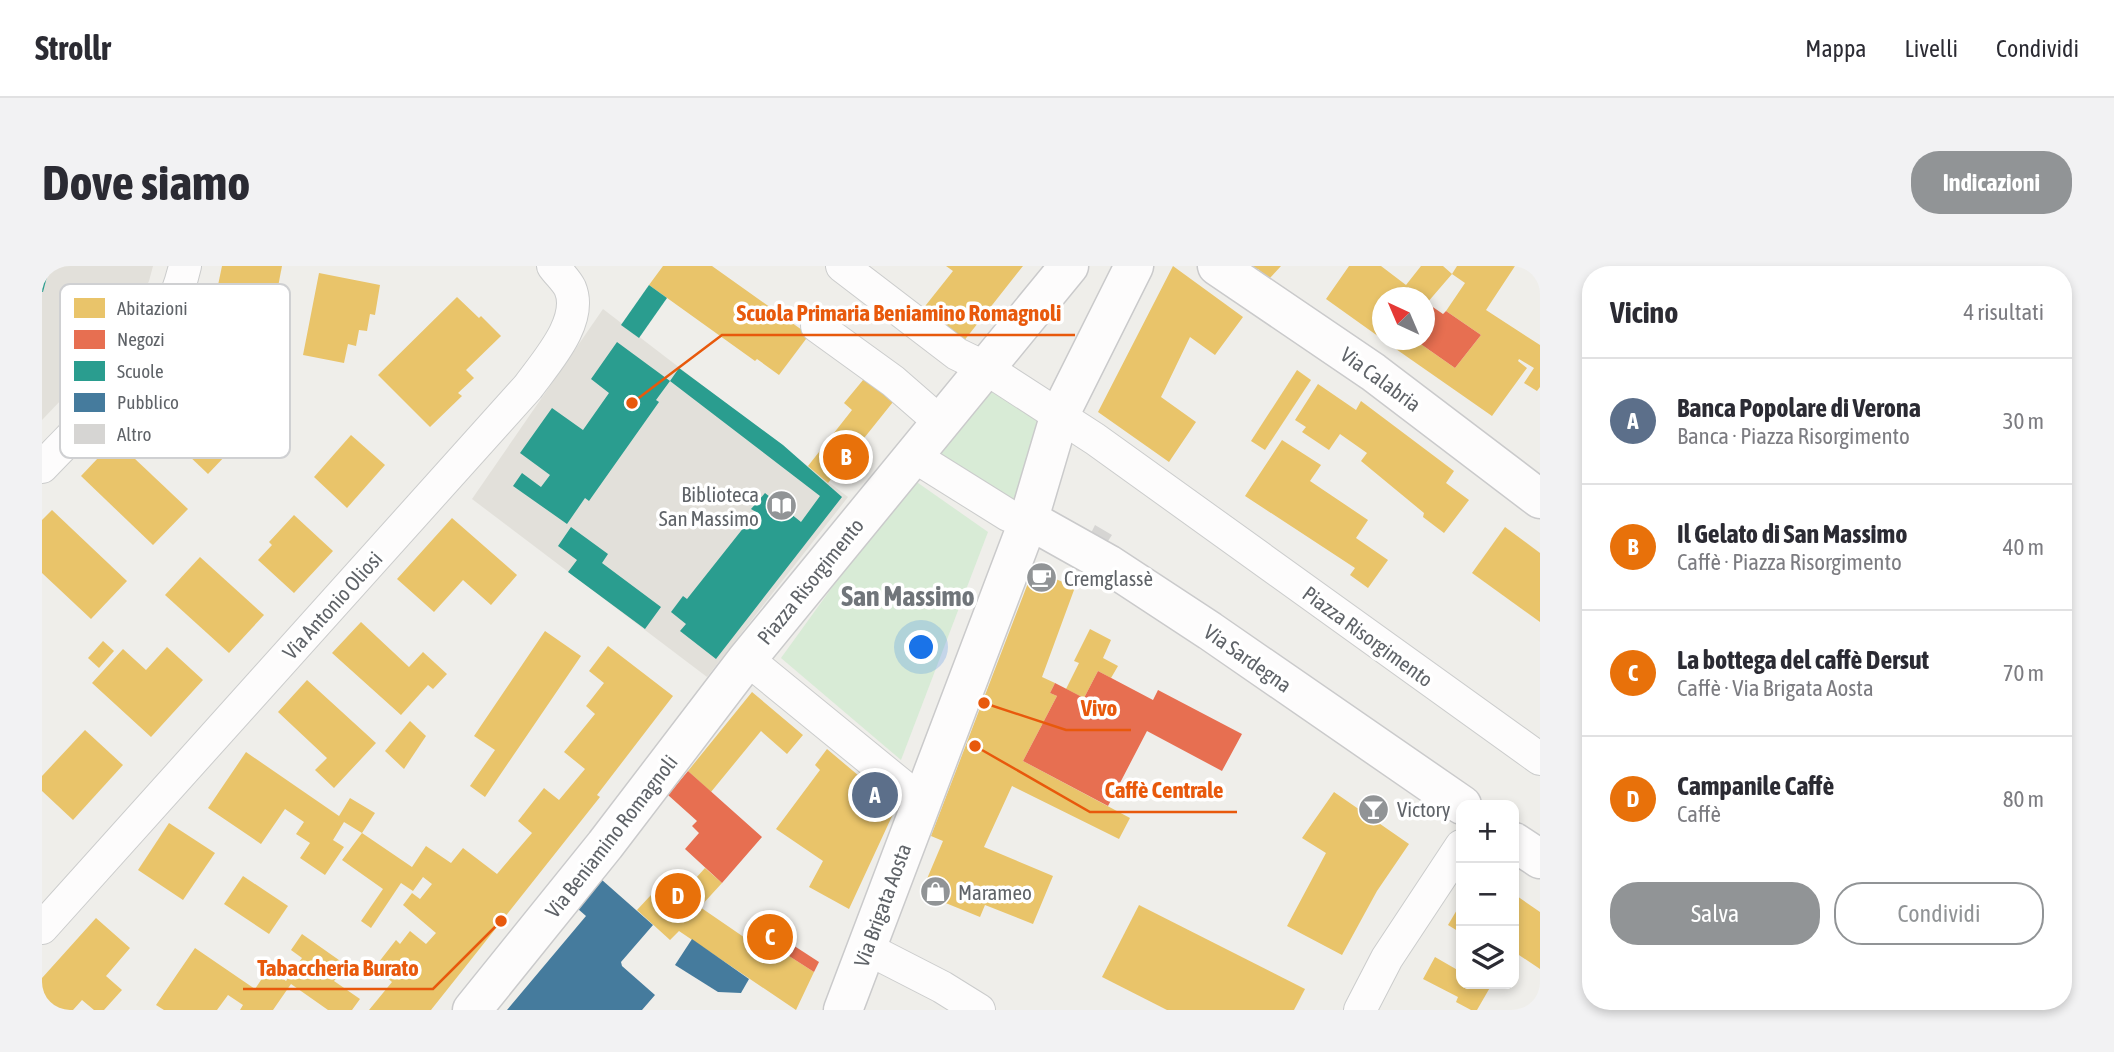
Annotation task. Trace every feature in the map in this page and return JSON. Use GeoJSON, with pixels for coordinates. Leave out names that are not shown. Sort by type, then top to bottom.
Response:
{"type":"FeatureCollection","features":[{"type":"Feature","properties":{"kind":"street"},"geometry":{"type":"LineString","coordinates":[[178,284],[185,266]]}},
{"type":"Feature","properties":{"kind":"street","name":"Via Antonio Oliosi"},"geometry":{"type":"LineString","coordinates":[[42,928],[528,387],[565,335],[573,307],[570,288],[553,266]]}},
{"type":"Feature","properties":{"kind":"street","name":"Piazza Risorgimento"},"geometry":{"type":"LineString","coordinates":[[842,266],[957,354],[984,367],[1060,414],[1540,760]]}},
{"type":"Feature","properties":{"kind":"street","name":"Piazza Risorgimento"},"geometry":{"type":"LineString","coordinates":[[921,801],[747,659],[1069,266]]}},
{"type":"Feature","properties":{"kind":"street"},"geometry":{"type":"LineString","coordinates":[[921,801],[1028,522],[1060,414],[1133,266]]}},
{"type":"Feature","properties":{"kind":"street","name":"Via Calabria"},"geometry":{"type":"LineString","coordinates":[[1217,266],[1373,372],[1540,499]]}},
{"type":"Feature","properties":{"kind":"street"},"geometry":{"type":"LineString","coordinates":[[817,326],[893,381],[940,422]]}},
{"type":"Feature","properties":{"kind":"street"},"geometry":{"type":"LineString","coordinates":[[42,467],[60,448]]}},
{"type":"Feature","properties":{"kind":"street"},"geometry":{"type":"LineString","coordinates":[[912,456],[1008,515],[1028,522]]}},
{"type":"Feature","properties":{"kind":"street","name":"Via Sardegna"},"geometry":{"type":"LineString","coordinates":[[1028,522],[1108,564],[1456,801]]}},
{"type":"Feature","properties":{"kind":"street","name":"Via Beniamino Romagnoli"},"geometry":{"type":"LineString","coordinates":[[472,1010],[606,845],[747,659]]}},
{"type":"Feature","properties":{"kind":"street","name":"Via Brigata Aosta"},"geometry":{"type":"LineString","coordinates":[[843,1010],[921,801]]}},
{"type":"Feature","properties":{"kind":"street"},"geometry":{"type":"LineString","coordinates":[[1519,845],[1540,859]]}},
{"type":"Feature","properties":{"kind":"street"},"geometry":{"type":"LineString","coordinates":[[1360,1010],[1387,958],[1456,854]]}},
{"type":"Feature","properties":{"kind":"street"},"geometry":{"type":"LineString","coordinates":[[866,948],[979,1010]]}},
{"type":"Feature","properties":{"kind":"shaded area"},"geometry":{"type":"Polygon","coordinates":[[[42,266],[153,266],[148,284],[60,284],[60,401],[42,420],[42,266]]]}},
{"type":"Feature","properties":{"kind":"shaded area"},"geometry":{"type":"Polygon","coordinates":[[[603,309],[848,497],[707,677],[472,499],[603,309]]]}},
{"type":"Feature","properties":{"kind":"green space"},"geometry":{"type":"Polygon","coordinates":[[[996,383],[1043,405],[1017,503],[941,459],[942,452],[996,383]]]}},
{"type":"Feature","properties":{"kind":"green space"},"geometry":{"type":"Polygon","coordinates":[[[911,478],[988,532],[901,760],[781,658],[911,478]]]}},
{"type":"Feature","properties":{"kind":"building: Abitazioni"},"geometry":{"type":"Polygon","coordinates":[[[222,266],[282,266],[279,284],[218,284],[222,266]]]}},
{"type":"Feature","properties":{"kind":"building: Abitazioni"},"geometry":{"type":"Polygon","coordinates":[[[663,266],[712,266],[809,335],[779,375],[757,359],[755,361],[649,285],[663,266]]]}},
{"type":"Feature","properties":{"kind":"building: Abitazioni"},"geometry":{"type":"Polygon","coordinates":[[[946,266],[1023,266],[963,342],[922,310],[953,271],[946,266]]]}},
{"type":"Feature","properties":{"kind":"building: Abitazioni"},"geometry":{"type":"Polygon","coordinates":[[[1173,266],[1243,317],[1215,355],[1190,337],[1161,397],[1196,422],[1169,462],[1098,412],[1173,266]]]}},
{"type":"Feature","properties":{"kind":"building: Abitazioni"},"geometry":{"type":"Polygon","coordinates":[[[1244,266],[1281,266],[1269,279],[1258,269],[1254,274],[1244,266]]]}},
{"type":"Feature","properties":{"kind":"building: Abitazioni"},"geometry":{"type":"Polygon","coordinates":[[[1349,266],[1381,266],[1406,285],[1421,266],[1443,266],[1452,274],[1435,294],[1435,287],[1372,287],[1372,332],[1326,299],[1349,266]]]}},
{"type":"Feature","properties":{"kind":"building: Abitazioni"},"geometry":{"type":"Polygon","coordinates":[[[1457,266],[1515,266],[1486,310],[1540,345],[1540,387],[1537,391],[1524,383],[1534,368],[1519,359],[1527,368],[1492,416],[1397,350],[1429,350],[1455,368],[1481,335],[1446,311],[1465,283],[1452,274],[1457,266]]]}},
{"type":"Feature","properties":{"kind":"building: Abitazioni"},"geometry":{"type":"Polygon","coordinates":[[[319,273],[380,285],[375,315],[370,314],[367,331],[359,330],[356,346],[348,344],[344,363],[303,355],[319,273]]]}},
{"type":"Feature","properties":{"kind":"building: Abitazioni"},"geometry":{"type":"Polygon","coordinates":[[[457,297],[501,336],[466,370],[474,378],[458,393],[462,396],[430,427],[378,375],[457,297]]]}},
{"type":"Feature","properties":{"kind":"building: Abitazioni"},"geometry":{"type":"Polygon","coordinates":[[[1297,370],[1311,380],[1265,450],[1251,441],[1297,370]]]}},
{"type":"Feature","properties":{"kind":"building: Abitazioni"},"geometry":{"type":"Polygon","coordinates":[[[868,374],[897,397],[828,483],[808,466],[852,410],[844,403],[868,374]]]}},
{"type":"Feature","properties":{"kind":"building: Abitazioni"},"geometry":{"type":"Polygon","coordinates":[[[1318,384],[1356,410],[1361,401],[1454,471],[1446,483],[1469,500],[1444,533],[1361,461],[1367,453],[1340,434],[1329,450],[1302,432],[1306,427],[1295,420],[1318,384]]]}},
{"type":"Feature","properties":{"kind":"building: Abitazioni"},"geometry":{"type":"Polygon","coordinates":[[[351,435],[385,465],[347,508],[314,477],[351,435]]]}},
{"type":"Feature","properties":{"kind":"building: Abitazioni"},"geometry":{"type":"Polygon","coordinates":[[[1282,440],[1321,465],[1310,481],[1368,520],[1356,538],[1388,560],[1368,588],[1350,575],[1355,568],[1245,496],[1282,440]]]}},
{"type":"Feature","properties":{"kind":"building: Abitazioni"},"geometry":{"type":"Polygon","coordinates":[[[98,458],[134,458],[188,509],[153,545],[81,476],[98,458]]]}},
{"type":"Feature","properties":{"kind":"building: Abitazioni"},"geometry":{"type":"Polygon","coordinates":[[[191,458],[223,458],[208,474],[191,458]]]}},
{"type":"Feature","properties":{"kind":"building: Abitazioni"},"geometry":{"type":"Polygon","coordinates":[[[52,510],[127,581],[91,619],[42,573],[42,520],[52,510]]]}},
{"type":"Feature","properties":{"kind":"building: Abitazioni"},"geometry":{"type":"Polygon","coordinates":[[[294,515],[333,551],[294,593],[258,560],[272,545],[269,542],[294,515]]]}},
{"type":"Feature","properties":{"kind":"building: Abitazioni"},"geometry":{"type":"Polygon","coordinates":[[[452,518],[517,575],[491,605],[463,580],[434,612],[397,579],[452,518]]]}},
{"type":"Feature","properties":{"kind":"building: Abitazioni"},"geometry":{"type":"Polygon","coordinates":[[[1505,527],[1540,553],[1540,622],[1472,573],[1505,527]]]}},
{"type":"Feature","properties":{"kind":"building: Abitazioni"},"geometry":{"type":"Polygon","coordinates":[[[200,557],[264,615],[229,653],[165,595],[200,557]]]}},
{"type":"Feature","properties":{"kind":"building: Abitazioni"},"geometry":{"type":"Polygon","coordinates":[[[1033,570],[1063,582],[1074,590],[1042,677],[1055,683],[1050,693],[1057,696],[1023,761],[1130,818],[1119,839],[1012,786],[984,847],[1053,876],[1033,924],[985,905],[980,917],[921,893],[943,841],[931,836],[1033,570]]]}},
{"type":"Feature","properties":{"kind":"building: Abitazioni"},"geometry":{"type":"Polygon","coordinates":[[[361,622],[409,667],[423,652],[447,674],[433,689],[428,685],[401,715],[332,653],[361,622]]]}},
{"type":"Feature","properties":{"kind":"building: Abitazioni"},"geometry":{"type":"Polygon","coordinates":[[[1090,629],[1111,640],[1103,658],[1118,666],[1111,678],[1098,671],[1084,698],[1066,689],[1079,663],[1074,661],[1090,629]]]}},
{"type":"Feature","properties":{"kind":"building: Abitazioni"},"geometry":{"type":"Polygon","coordinates":[[[545,631],[581,656],[485,797],[470,786],[495,750],[474,736],[545,631]]]}},
{"type":"Feature","properties":{"kind":"building: Abitazioni"},"geometry":{"type":"Polygon","coordinates":[[[103,641],[114,651],[99,668],[88,658],[103,641]]]}},
{"type":"Feature","properties":{"kind":"building: Abitazioni"},"geometry":{"type":"Polygon","coordinates":[[[608,646],[673,696],[597,795],[600,797],[431,1010],[369,1010],[392,982],[375,967],[396,940],[400,944],[410,931],[426,944],[436,933],[403,905],[412,893],[420,899],[432,884],[423,877],[413,891],[401,883],[371,928],[361,921],[383,889],[342,860],[362,833],[412,867],[426,846],[451,863],[463,848],[497,874],[532,833],[518,821],[544,788],[559,800],[585,769],[564,752],[595,714],[586,706],[604,683],[589,671],[608,646]]]}},
{"type":"Feature","properties":{"kind":"building: Abitazioni"},"geometry":{"type":"Polygon","coordinates":[[[167,647],[203,680],[151,737],[92,683],[123,649],[146,670],[167,647]]]}},
{"type":"Feature","properties":{"kind":"building: Abitazioni"},"geometry":{"type":"Polygon","coordinates":[[[307,680],[376,743],[334,788],[315,770],[327,758],[278,712],[307,680]]]}},
{"type":"Feature","properties":{"kind":"building: Abitazioni"},"geometry":{"type":"Polygon","coordinates":[[[752,692],[803,735],[787,754],[761,731],[711,792],[688,771],[752,692]]]}},
{"type":"Feature","properties":{"kind":"building: Abitazioni"},"geometry":{"type":"Polygon","coordinates":[[[410,721],[426,736],[404,769],[385,751],[410,721]]]}},
{"type":"Feature","properties":{"kind":"building: Abitazioni"},"geometry":{"type":"Polygon","coordinates":[[[85,730],[123,765],[73,820],[42,791],[42,776],[85,730]]]}},
{"type":"Feature","properties":{"kind":"building: Abitazioni"},"geometry":{"type":"Polygon","coordinates":[[[827,749],[891,803],[893,814],[849,909],[809,887],[823,861],[776,829],[820,770],[815,765],[827,749]]]}},
{"type":"Feature","properties":{"kind":"building: Abitazioni"},"geometry":{"type":"Polygon","coordinates":[[[246,752],[339,816],[350,798],[375,813],[362,833],[344,822],[333,840],[344,847],[325,875],[300,858],[310,843],[296,834],[304,822],[285,809],[261,844],[208,808],[246,752]]]}},
{"type":"Feature","properties":{"kind":"building: Abitazioni"},"geometry":{"type":"Polygon","coordinates":[[[1334,792],[1409,844],[1377,891],[1342,955],[1287,926],[1326,853],[1302,838],[1334,792]]]}},
{"type":"Feature","properties":{"kind":"building: Abitazioni"},"geometry":{"type":"Polygon","coordinates":[[[169,823],[215,853],[183,900],[138,870],[169,823]]]}},
{"type":"Feature","properties":{"kind":"building: Abitazioni"},"geometry":{"type":"Polygon","coordinates":[[[705,868],[722,883],[700,907],[751,942],[756,935],[814,972],[796,1010],[679,931],[670,940],[637,910],[651,895],[668,909],[705,868]]]}},
{"type":"Feature","properties":{"kind":"building: Abitazioni"},"geometry":{"type":"Polygon","coordinates":[[[243,876],[288,906],[269,934],[224,904],[243,876]]]}},
{"type":"Feature","properties":{"kind":"building: Abitazioni"},"geometry":{"type":"Polygon","coordinates":[[[1519,897],[1540,912],[1540,969],[1519,955],[1519,897]]]}},
{"type":"Feature","properties":{"kind":"building: Abitazioni"},"geometry":{"type":"Polygon","coordinates":[[[1139,905],[1305,989],[1294,1010],[1167,1010],[1102,977],[1139,905]]]}},
{"type":"Feature","properties":{"kind":"building: Abitazioni"},"geometry":{"type":"Polygon","coordinates":[[[1456,911],[1456,930],[1448,925],[1456,911]]]}},
{"type":"Feature","properties":{"kind":"building: Abitazioni"},"geometry":{"type":"Polygon","coordinates":[[[96,918],[130,948],[106,976],[122,990],[104,1010],[94,1010],[82,1000],[73,1010],[42,1010],[42,978],[96,918]]]}},
{"type":"Feature","properties":{"kind":"building: Abitazioni"},"geometry":{"type":"Polygon","coordinates":[[[302,934],[346,965],[334,981],[360,999],[352,1010],[328,1010],[291,984],[273,1010],[240,1010],[243,1005],[228,995],[217,1010],[164,1010],[156,1005],[195,948],[255,989],[269,968],[286,981],[302,958],[291,950],[302,934]]]}},
{"type":"Feature","properties":{"kind":"building: Abitazioni"},"geometry":{"type":"Polygon","coordinates":[[[1435,957],[1456,969],[1456,989],[1489,989],[1477,1010],[1471,1010],[1456,1002],[1458,997],[1423,979],[1435,957]]]}},
{"type":"Feature","properties":{"kind":"building: Negozi"},"geometry":{"type":"Polygon","coordinates":[[[1435,309],[1443,314],[1446,311],[1481,335],[1455,368],[1429,350],[1435,350],[1435,309]]]}},
{"type":"Feature","properties":{"kind":"building: Negozi"},"geometry":{"type":"Polygon","coordinates":[[[1098,671],[1153,700],[1158,690],[1242,734],[1222,771],[1147,731],[1108,806],[1023,761],[1057,696],[1050,693],[1055,683],[1084,698],[1098,671]]]}},
{"type":"Feature","properties":{"kind":"building: Negozi"},"geometry":{"type":"Polygon","coordinates":[[[688,771],[762,837],[722,883],[685,849],[699,833],[692,826],[697,821],[668,795],[688,771]]]}},
{"type":"Feature","properties":{"kind":"building: Negozi"},"geometry":{"type":"Polygon","coordinates":[[[762,925],[819,962],[814,972],[756,935],[762,925]]]}},
{"type":"Feature","properties":{"kind":"building: Scuole"},"geometry":{"type":"Polygon","coordinates":[[[42,267],[49,269],[43,292],[42,292],[42,267]]]}},
{"type":"Feature","properties":{"kind":"building: Scuole"},"geometry":{"type":"Polygon","coordinates":[[[649,285],[667,298],[639,338],[621,325],[649,285]]]}},
{"type":"Feature","properties":{"kind":"building: Scuole"},"geometry":{"type":"Polygon","coordinates":[[[617,342],[670,381],[656,400],[659,402],[589,501],[585,498],[567,524],[513,486],[522,473],[541,487],[550,475],[520,453],[552,408],[583,430],[609,393],[591,379],[617,342]]]}},
{"type":"Feature","properties":{"kind":"building: Scuole"},"geometry":{"type":"Polygon","coordinates":[[[679,368],[783,445],[842,497],[716,659],[680,631],[686,624],[671,612],[683,596],[687,599],[756,512],[751,509],[765,493],[801,522],[820,496],[670,381],[679,368]]]}},
{"type":"Feature","properties":{"kind":"building: Scuole"},"geometry":{"type":"Polygon","coordinates":[[[571,527],[608,554],[602,563],[661,607],[645,629],[568,572],[577,560],[558,546],[571,527]]]}},
{"type":"Feature","properties":{"kind":"building: Pubblico"},"geometry":{"type":"Polygon","coordinates":[[[602,880],[653,925],[621,962],[622,966],[655,995],[642,1010],[507,1010],[586,916],[578,909],[602,880]]]}},
{"type":"Feature","properties":{"kind":"building: Pubblico"},"geometry":{"type":"Polygon","coordinates":[[[692,939],[749,979],[741,993],[718,992],[675,965],[692,939]]]}},
{"type":"Feature","properties":{"kind":"building: Altro"},"geometry":{"type":"Polygon","coordinates":[[[1095,525],[1112,535],[1106,544],[1090,535],[1095,525]]]}},
{"type":"Feature","properties":{"kind":"place","name":"Scuola Primaria Beniamino Romagnoli"},"geometry":{"type":"Point","coordinates":[632,403]}},
{"type":"Feature","properties":{"kind":"place","name":"Il Gelato di San Massimo"},"geometry":{"type":"Point","coordinates":[846,457]}},
{"type":"Feature","properties":{"kind":"place","name":"Biblioteca San Massimo"},"geometry":{"type":"Point","coordinates":[782,506]}},
{"type":"Feature","properties":{"kind":"place","name":"Cremglassè"},"geometry":{"type":"Point","coordinates":[1041,578]}},
{"type":"Feature","properties":{"kind":"place","name":"Vivo"},"geometry":{"type":"Point","coordinates":[984,703]}},
{"type":"Feature","properties":{"kind":"place","name":"Caffè Centrale"},"geometry":{"type":"Point","coordinates":[975,746]}},
{"type":"Feature","properties":{"kind":"place","name":"Banca Popolare di Verona"},"geometry":{"type":"Point","coordinates":[875,795]}},
{"type":"Feature","properties":{"kind":"place","name":"Victory"},"geometry":{"type":"Point","coordinates":[1374,809]}},
{"type":"Feature","properties":{"kind":"place","name":"Marameo"},"geometry":{"type":"Point","coordinates":[935,892]}},
{"type":"Feature","properties":{"kind":"place","name":"Campanile Caffè"},"geometry":{"type":"Point","coordinates":[678,896]}},
{"type":"Feature","properties":{"kind":"place","name":"Tabaccheria Burato"},"geometry":{"type":"Point","coordinates":[501,921]}},
{"type":"Feature","properties":{"kind":"place","name":"La bottega del caffè Dersut"},"geometry":{"type":"Point","coordinates":[770,937]}},
{"type":"Feature","properties":{"kind":"district","name":"San Massimo"},"geometry":{"type":"Point","coordinates":[908,596]}}]}
